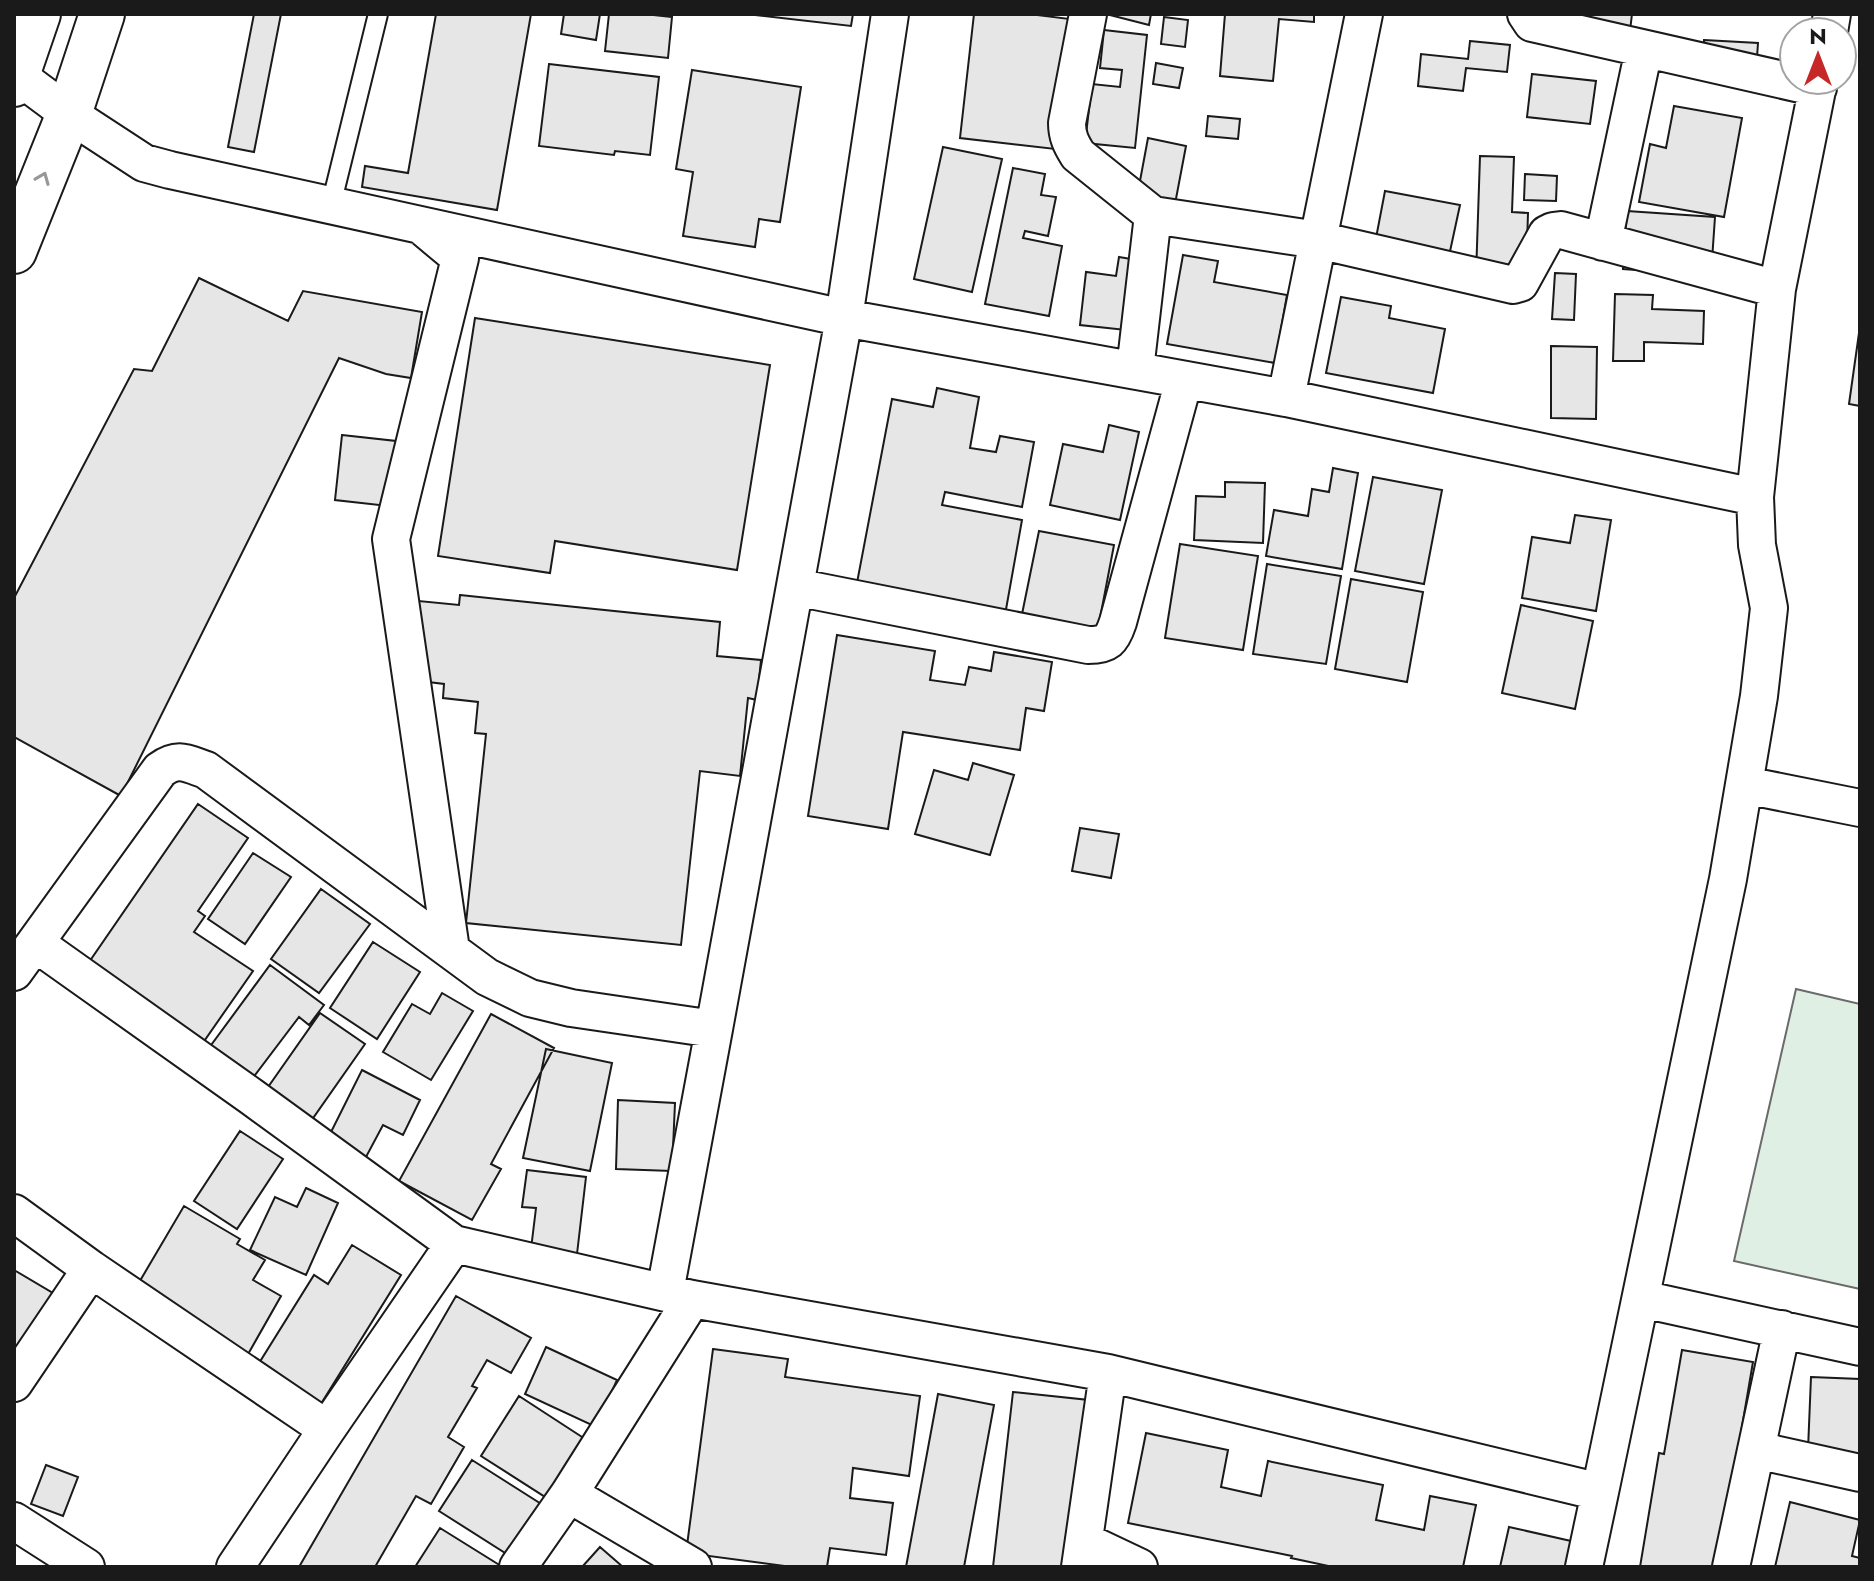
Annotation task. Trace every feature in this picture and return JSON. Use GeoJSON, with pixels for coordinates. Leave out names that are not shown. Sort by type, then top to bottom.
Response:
{"type":"FeatureCollection","features":[{"type":"Feature","properties":{"kind":"highway"},"geometry":{"type":"LineString","coordinates":[[15,73],[38,14]]}},
{"type":"Feature","properties":{"kind":"highway"},"geometry":{"type":"LineString","coordinates":[[14,251],[69,114],[102,14]]}},
{"type":"Feature","properties":{"kind":"street"},"geometry":{"type":"LineString","coordinates":[[518,1567],[569,1494],[678,1296],[714,1029],[844,318],[890,14]]}},
{"type":"Feature","properties":{"kind":"street"},"geometry":{"type":"LineString","coordinates":[[1088,14],[1067,123],[1070,144],[1078,155],[1153,215],[1318,240],[1513,285],[1520,283],[1547,234],[1561,230],[1777,289]]}},
{"type":"Feature","properties":{"kind":"street"},"geometry":{"type":"LineString","coordinates":[[1286,398],[1364,14]]}},
{"type":"Feature","properties":{"kind":"street"},"geometry":{"type":"LineString","coordinates":[[1526,14],[1532,23],[1778,76]]}},
{"type":"Feature","properties":{"kind":"street"},"geometry":{"type":"LineString","coordinates":[[1603,242],[1644,49]]}},
{"type":"Feature","properties":{"kind":"street"},"geometry":{"type":"LineString","coordinates":[[15,73],[69,114],[144,163],[844,318],[1286,398],[1755,497]]}},
{"type":"Feature","properties":{"kind":"street"},"geometry":{"type":"LineString","coordinates":[[1584,1567],[1642,1299],[1745,785],[1769,608],[1757,545],[1755,497],[1777,289],[1817,96]]}},
{"type":"Feature","properties":{"kind":"street"},"geometry":{"type":"LineString","coordinates":[[1135,370],[1153,215]]}},
{"type":"Feature","properties":{"kind":"street"},"geometry":{"type":"LineString","coordinates":[[419,225],[460,258],[391,539],[451,950]]}},
{"type":"Feature","properties":{"kind":"street"},"geometry":{"type":"LineString","coordinates":[[795,587],[1100,645],[1113,637],[1118,622],[1184,380]]}},
{"type":"Feature","properties":{"kind":"street"},"geometry":{"type":"LineString","coordinates":[[14,972],[160,770],[170,763],[182,762],[206,770],[487,977],[530,998],[571,1008],[714,1029]]}},
{"type":"Feature","properties":{"kind":"street"},"geometry":{"type":"LineString","coordinates":[[1745,785],[1860,808]]}},
{"type":"Feature","properties":{"kind":"street"},"geometry":{"type":"LineString","coordinates":[[35,943],[454,1244],[678,1296],[1108,1373],[1600,1492]]}},
{"type":"Feature","properties":{"kind":"street"},"geometry":{"type":"LineString","coordinates":[[14,1213],[327,1429]]}},
{"type":"Feature","properties":{"kind":"street"},"geometry":{"type":"LineString","coordinates":[[235,1567],[454,1244]]}},
{"type":"Feature","properties":{"kind":"street"},"geometry":{"type":"LineString","coordinates":[[14,1383],[91,1269]]}},
{"type":"Feature","properties":{"kind":"street"},"geometry":{"type":"LineString","coordinates":[[1642,1299],[1860,1347]]}},
{"type":"Feature","properties":{"kind":"street"},"geometry":{"type":"LineString","coordinates":[[1731,1567],[1782,1329]]}},
{"type":"Feature","properties":{"kind":"street"},"geometry":{"type":"LineString","coordinates":[[1108,1373],[1082,1554],[1139,1567]]}},
{"type":"Feature","properties":{"kind":"street"},"geometry":{"type":"LineString","coordinates":[[1756,1450],[1860,1473]]}},
{"type":"Feature","properties":{"kind":"street"},"geometry":{"type":"LineString","coordinates":[[569,1494],[693,1567]]}},
{"type":"Feature","properties":{"kind":"street"},"geometry":{"type":"LineString","coordinates":[[14,1521],[86,1567]]}},
{"type":"Feature","properties":{"kind":"lane"},"geometry":{"type":"LineString","coordinates":[[331,205],[378,14]]}},
{"type":"Feature","properties":{"kind":"green space"},"geometry":{"type":"Polygon","coordinates":[[[1796,989],[1860,1004],[1860,1289],[1734,1261],[1796,989]]]}},
{"type":"Feature","properties":{"kind":"building"},"geometry":{"type":"Polygon","coordinates":[[[254,14],[281,14],[254,152],[228,147],[254,14]]]}},
{"type":"Feature","properties":{"kind":"building"},"geometry":{"type":"Polygon","coordinates":[[[436,14],[531,14],[497,210],[362,187],[365,166],[408,173],[436,14]]]}},
{"type":"Feature","properties":{"kind":"building"},"geometry":{"type":"Polygon","coordinates":[[[564,14],[600,14],[596,40],[561,34],[564,14]]]}},
{"type":"Feature","properties":{"kind":"building"},"geometry":{"type":"Polygon","coordinates":[[[609,14],[672,17],[668,58],[605,51],[609,14]]]}},
{"type":"Feature","properties":{"kind":"building"},"geometry":{"type":"Polygon","coordinates":[[[746,14],[853,14],[851,26],[746,14]]]}},
{"type":"Feature","properties":{"kind":"building"},"geometry":{"type":"Polygon","coordinates":[[[974,14],[1029,14],[1070,19],[1055,149],[960,138],[974,14]]]}},
{"type":"Feature","properties":{"kind":"building"},"geometry":{"type":"Polygon","coordinates":[[[1106,14],[1151,14],[1149,25],[1106,14]]]}},
{"type":"Feature","properties":{"kind":"building"},"geometry":{"type":"Polygon","coordinates":[[[1225,14],[1314,14],[1314,22],[1279,19],[1273,81],[1220,76],[1225,14]]]}},
{"type":"Feature","properties":{"kind":"building"},"geometry":{"type":"Polygon","coordinates":[[[1568,14],[1632,14],[1628,47],[1568,14]]]}},
{"type":"Feature","properties":{"kind":"building"},"geometry":{"type":"Polygon","coordinates":[[[1164,17],[1188,20],[1185,47],[1161,44],[1164,17]]]}},
{"type":"Feature","properties":{"kind":"building"},"geometry":{"type":"Polygon","coordinates":[[[1104,30],[1147,35],[1135,148],[1085,143],[1092,84],[1120,87],[1122,70],[1100,68],[1104,30]]]}},
{"type":"Feature","properties":{"kind":"building"},"geometry":{"type":"Polygon","coordinates":[[[1704,40],[1758,43],[1756,72],[1703,70],[1704,40]]]}},
{"type":"Feature","properties":{"kind":"building"},"geometry":{"type":"Polygon","coordinates":[[[1470,41],[1510,45],[1507,72],[1466,68],[1463,91],[1418,86],[1421,54],[1468,59],[1470,41]]]}},
{"type":"Feature","properties":{"kind":"building"},"geometry":{"type":"Polygon","coordinates":[[[1156,63],[1183,68],[1179,88],[1153,84],[1156,63]]]}},
{"type":"Feature","properties":{"kind":"building"},"geometry":{"type":"Polygon","coordinates":[[[549,64],[659,77],[650,155],[615,151],[614,155],[539,146],[549,64]]]}},
{"type":"Feature","properties":{"kind":"building"},"geometry":{"type":"Polygon","coordinates":[[[692,70],[801,87],[780,222],[759,219],[755,247],[683,236],[693,172],[676,169],[692,70]]]}},
{"type":"Feature","properties":{"kind":"building"},"geometry":{"type":"Polygon","coordinates":[[[1532,74],[1596,81],[1590,124],[1527,117],[1532,74]]]}},
{"type":"Feature","properties":{"kind":"building"},"geometry":{"type":"Polygon","coordinates":[[[1674,106],[1742,118],[1724,217],[1639,202],[1650,144],[1666,148],[1674,106]]]}},
{"type":"Feature","properties":{"kind":"building"},"geometry":{"type":"Polygon","coordinates":[[[1208,116],[1240,119],[1238,139],[1206,136],[1208,116]]]}},
{"type":"Feature","properties":{"kind":"building"},"geometry":{"type":"Polygon","coordinates":[[[1148,138],[1186,146],[1175,204],[1137,197],[1148,138]]]}},
{"type":"Feature","properties":{"kind":"building"},"geometry":{"type":"Polygon","coordinates":[[[943,147],[1002,159],[972,292],[914,279],[943,147]]]}},
{"type":"Feature","properties":{"kind":"building"},"geometry":{"type":"Polygon","coordinates":[[[1480,156],[1514,157],[1512,212],[1528,213],[1526,278],[1476,276],[1480,156]]]}},
{"type":"Feature","properties":{"kind":"building"},"geometry":{"type":"Polygon","coordinates":[[[1013,168],[1045,174],[1041,195],[1056,197],[1048,236],[1025,231],[1023,238],[1062,246],[1049,316],[985,304],[1013,168]]]}},
{"type":"Feature","properties":{"kind":"building"},"geometry":{"type":"Polygon","coordinates":[[[1525,174],[1557,176],[1556,201],[1524,200],[1525,174]]]}},
{"type":"Feature","properties":{"kind":"building"},"geometry":{"type":"Polygon","coordinates":[[[1385,191],[1460,205],[1449,256],[1372,259],[1385,191]]]}},
{"type":"Feature","properties":{"kind":"building"},"geometry":{"type":"Polygon","coordinates":[[[1627,211],[1715,217],[1711,275],[1623,269],[1627,211]]]}},
{"type":"Feature","properties":{"kind":"building"},"geometry":{"type":"Polygon","coordinates":[[[1183,255],[1218,261],[1214,282],[1287,295],[1275,363],[1167,344],[1183,255]]]}},
{"type":"Feature","properties":{"kind":"building"},"geometry":{"type":"Polygon","coordinates":[[[1119,257],[1143,261],[1135,331],[1080,325],[1086,272],[1116,276],[1119,257]]]}},
{"type":"Feature","properties":{"kind":"building"},"geometry":{"type":"Polygon","coordinates":[[[1555,273],[1576,274],[1574,320],[1552,319],[1555,273]]]}},
{"type":"Feature","properties":{"kind":"building"},"geometry":{"type":"Polygon","coordinates":[[[199,278],[288,321],[303,291],[422,312],[411,378],[386,374],[339,358],[121,796],[14,737],[14,598],[134,369],[152,371],[199,278]]]}},
{"type":"Feature","properties":{"kind":"building"},"geometry":{"type":"Polygon","coordinates":[[[1615,294],[1653,295],[1652,309],[1704,311],[1703,344],[1644,342],[1644,361],[1613,361],[1615,294]]]}},
{"type":"Feature","properties":{"kind":"building"},"geometry":{"type":"Polygon","coordinates":[[[1341,297],[1391,306],[1389,318],[1445,329],[1433,393],[1326,373],[1341,297]]]}},
{"type":"Feature","properties":{"kind":"building"},"geometry":{"type":"Polygon","coordinates":[[[475,318],[770,365],[737,570],[555,541],[550,573],[438,556],[475,318]]]}},
{"type":"Feature","properties":{"kind":"building"},"geometry":{"type":"Polygon","coordinates":[[[1860,326],[1860,406],[1849,404],[1860,326]]]}},
{"type":"Feature","properties":{"kind":"building"},"geometry":{"type":"Polygon","coordinates":[[[1551,346],[1597,347],[1596,419],[1551,418],[1551,346]]]}},
{"type":"Feature","properties":{"kind":"building"},"geometry":{"type":"Polygon","coordinates":[[[937,388],[979,397],[970,448],[996,452],[1000,436],[1034,442],[1022,507],[945,492],[942,505],[1022,520],[1005,615],[856,588],[892,399],[933,407],[937,388]]]}},
{"type":"Feature","properties":{"kind":"building"},"geometry":{"type":"Polygon","coordinates":[[[1109,425],[1139,432],[1120,520],[1050,505],[1063,444],[1103,452],[1109,425]]]}},
{"type":"Feature","properties":{"kind":"building"},"geometry":{"type":"Polygon","coordinates":[[[342,435],[396,441],[388,506],[335,500],[342,435]]]}},
{"type":"Feature","properties":{"kind":"building"},"geometry":{"type":"Polygon","coordinates":[[[1333,468],[1358,473],[1342,569],[1266,556],[1274,510],[1308,516],[1312,489],[1329,492],[1333,468]]]}},
{"type":"Feature","properties":{"kind":"building"},"geometry":{"type":"Polygon","coordinates":[[[1373,477],[1442,490],[1424,584],[1355,571],[1373,477]]]}},
{"type":"Feature","properties":{"kind":"building"},"geometry":{"type":"Polygon","coordinates":[[[1225,482],[1265,483],[1263,543],[1194,540],[1196,496],[1225,497],[1225,482]]]}},
{"type":"Feature","properties":{"kind":"building"},"geometry":{"type":"Polygon","coordinates":[[[1575,515],[1611,520],[1596,611],[1522,598],[1532,537],[1570,543],[1575,515]]]}},
{"type":"Feature","properties":{"kind":"building"},"geometry":{"type":"Polygon","coordinates":[[[1039,531],[1114,545],[1097,634],[1021,619],[1039,531]]]}},
{"type":"Feature","properties":{"kind":"building"},"geometry":{"type":"Polygon","coordinates":[[[1180,544],[1258,556],[1243,650],[1165,638],[1180,544]]]}},
{"type":"Feature","properties":{"kind":"building"},"geometry":{"type":"Polygon","coordinates":[[[1267,564],[1341,576],[1326,664],[1253,654],[1267,564]]]}},
{"type":"Feature","properties":{"kind":"building"},"geometry":{"type":"Polygon","coordinates":[[[1351,579],[1423,592],[1407,682],[1335,669],[1351,579]]]}},
{"type":"Feature","properties":{"kind":"building"},"geometry":{"type":"Polygon","coordinates":[[[460,595],[720,622],[717,656],[761,660],[757,700],[748,698],[740,776],[700,771],[681,945],[466,923],[486,734],[475,733],[478,702],[443,698],[444,684],[411,680],[419,601],[459,605],[460,595]]]}},
{"type":"Feature","properties":{"kind":"building"},"geometry":{"type":"Polygon","coordinates":[[[1521,605],[1593,621],[1575,709],[1502,693],[1521,605]]]}},
{"type":"Feature","properties":{"kind":"building"},"geometry":{"type":"Polygon","coordinates":[[[837,635],[935,651],[930,680],[965,685],[969,667],[991,671],[994,652],[1052,662],[1044,711],[1026,708],[1020,750],[903,732],[888,829],[808,816],[837,635]]]}},
{"type":"Feature","properties":{"kind":"building"},"geometry":{"type":"Polygon","coordinates":[[[973,763],[1014,775],[990,855],[915,834],[934,770],[968,780],[973,763]]]}},
{"type":"Feature","properties":{"kind":"building"},"geometry":{"type":"Polygon","coordinates":[[[198,804],[248,838],[198,911],[205,916],[194,932],[253,971],[200,1047],[85,968],[198,804]]]}},
{"type":"Feature","properties":{"kind":"building"},"geometry":{"type":"Polygon","coordinates":[[[1080,828],[1119,834],[1111,878],[1072,871],[1080,828]]]}},
{"type":"Feature","properties":{"kind":"building"},"geometry":{"type":"Polygon","coordinates":[[[253,853],[291,877],[245,944],[208,919],[253,853]]]}},
{"type":"Feature","properties":{"kind":"building"},"geometry":{"type":"Polygon","coordinates":[[[321,889],[370,924],[319,993],[271,959],[321,889]]]}},
{"type":"Feature","properties":{"kind":"building"},"geometry":{"type":"Polygon","coordinates":[[[373,942],[420,972],[377,1039],[330,1008],[373,942]]]}},
{"type":"Feature","properties":{"kind":"building"},"geometry":{"type":"Polygon","coordinates":[[[270,965],[324,1005],[309,1025],[299,1017],[249,1083],[206,1052],[270,965]]]}},
{"type":"Feature","properties":{"kind":"building"},"geometry":{"type":"Polygon","coordinates":[[[442,993],[473,1011],[431,1080],[383,1052],[412,1004],[430,1014],[442,993]]]}},
{"type":"Feature","properties":{"kind":"building"},"geometry":{"type":"Polygon","coordinates":[[[320,1013],[365,1044],[311,1121],[266,1090],[320,1013]]]}},
{"type":"Feature","properties":{"kind":"building"},"geometry":{"type":"Polygon","coordinates":[[[491,1014],[554,1048],[491,1164],[501,1169],[472,1220],[399,1181],[491,1014]]]}},
{"type":"Feature","properties":{"kind":"building"},"geometry":{"type":"Polygon","coordinates":[[[546,1049],[612,1063],[590,1171],[523,1158],[546,1049]]]}},
{"type":"Feature","properties":{"kind":"building"},"geometry":{"type":"Polygon","coordinates":[[[362,1070],[420,1100],[403,1135],[383,1125],[366,1157],[328,1138],[362,1070]]]}},
{"type":"Feature","properties":{"kind":"building"},"geometry":{"type":"Polygon","coordinates":[[[618,1100],[675,1103],[672,1171],[616,1169],[618,1100]]]}},
{"type":"Feature","properties":{"kind":"building"},"geometry":{"type":"Polygon","coordinates":[[[240,1131],[283,1159],[237,1229],[194,1201],[240,1131]]]}},
{"type":"Feature","properties":{"kind":"building"},"geometry":{"type":"Polygon","coordinates":[[[527,1170],[586,1177],[577,1254],[531,1249],[536,1208],[522,1207],[527,1170]]]}},
{"type":"Feature","properties":{"kind":"building"},"geometry":{"type":"Polygon","coordinates":[[[306,1188],[338,1203],[306,1275],[250,1250],[275,1197],[297,1207],[306,1188]]]}},
{"type":"Feature","properties":{"kind":"building"},"geometry":{"type":"Polygon","coordinates":[[[184,1206],[240,1239],[237,1244],[265,1260],[253,1280],[281,1296],[247,1356],[134,1291],[184,1206]]]}},
{"type":"Feature","properties":{"kind":"building"},"geometry":{"type":"Polygon","coordinates":[[[352,1245],[401,1275],[319,1407],[256,1368],[314,1275],[328,1284],[352,1245]]]}},
{"type":"Feature","properties":{"kind":"building"},"geometry":{"type":"Polygon","coordinates":[[[14,1270],[73,1305],[14,1354],[14,1270]]]}},
{"type":"Feature","properties":{"kind":"building"},"geometry":{"type":"Polygon","coordinates":[[[456,1296],[531,1338],[511,1373],[487,1360],[472,1386],[477,1388],[448,1437],[464,1447],[431,1504],[416,1496],[375,1567],[299,1567],[456,1296]]]}},
{"type":"Feature","properties":{"kind":"building"},"geometry":{"type":"Polygon","coordinates":[[[546,1347],[617,1380],[596,1427],[525,1394],[546,1347]]]}},
{"type":"Feature","properties":{"kind":"building"},"geometry":{"type":"Polygon","coordinates":[[[713,1349],[788,1359],[785,1377],[920,1396],[909,1476],[853,1468],[850,1498],[893,1503],[886,1555],[830,1548],[827,1567],[792,1567],[686,1553],[713,1349]]]}},
{"type":"Feature","properties":{"kind":"building"},"geometry":{"type":"Polygon","coordinates":[[[1682,1350],[1753,1362],[1718,1567],[1640,1567],[1659,1453],[1664,1454],[1682,1350]]]}},
{"type":"Feature","properties":{"kind":"building"},"geometry":{"type":"Polygon","coordinates":[[[1811,1377],[1860,1379],[1860,1476],[1807,1474],[1811,1377]]]}},
{"type":"Feature","properties":{"kind":"building"},"geometry":{"type":"Polygon","coordinates":[[[1013,1392],[1098,1401],[1065,1567],[993,1567],[1013,1392]]]}},
{"type":"Feature","properties":{"kind":"building"},"geometry":{"type":"Polygon","coordinates":[[[938,1394],[994,1405],[964,1567],[906,1567],[938,1394]]]}},
{"type":"Feature","properties":{"kind":"building"},"geometry":{"type":"Polygon","coordinates":[[[519,1396],[602,1450],[564,1509],[481,1456],[519,1396]]]}},
{"type":"Feature","properties":{"kind":"building"},"geometry":{"type":"Polygon","coordinates":[[[1146,1433],[1228,1450],[1221,1487],[1261,1496],[1268,1461],[1383,1485],[1376,1520],[1424,1530],[1430,1496],[1476,1505],[1463,1567],[1333,1567],[1128,1523],[1146,1433]]]}},
{"type":"Feature","properties":{"kind":"building"},"geometry":{"type":"Polygon","coordinates":[[[472,1460],[546,1507],[513,1558],[439,1511],[472,1460]]]}},
{"type":"Feature","properties":{"kind":"building"},"geometry":{"type":"Polygon","coordinates":[[[46,1465],[78,1477],[63,1516],[31,1504],[46,1465]]]}},
{"type":"Feature","properties":{"kind":"building"},"geometry":{"type":"Polygon","coordinates":[[[1790,1502],[1860,1520],[1852,1556],[1860,1558],[1860,1567],[1775,1567],[1790,1502]]]}},
{"type":"Feature","properties":{"kind":"building"},"geometry":{"type":"Polygon","coordinates":[[[1509,1527],[1580,1543],[1574,1567],[1500,1567],[1509,1527]]]}},
{"type":"Feature","properties":{"kind":"building"},"geometry":{"type":"Polygon","coordinates":[[[440,1528],[501,1566],[501,1567],[415,1567],[440,1528]]]}},
{"type":"Feature","properties":{"kind":"building"},"geometry":{"type":"Polygon","coordinates":[[[600,1547],[623,1567],[582,1567],[600,1547]]]}}]}
